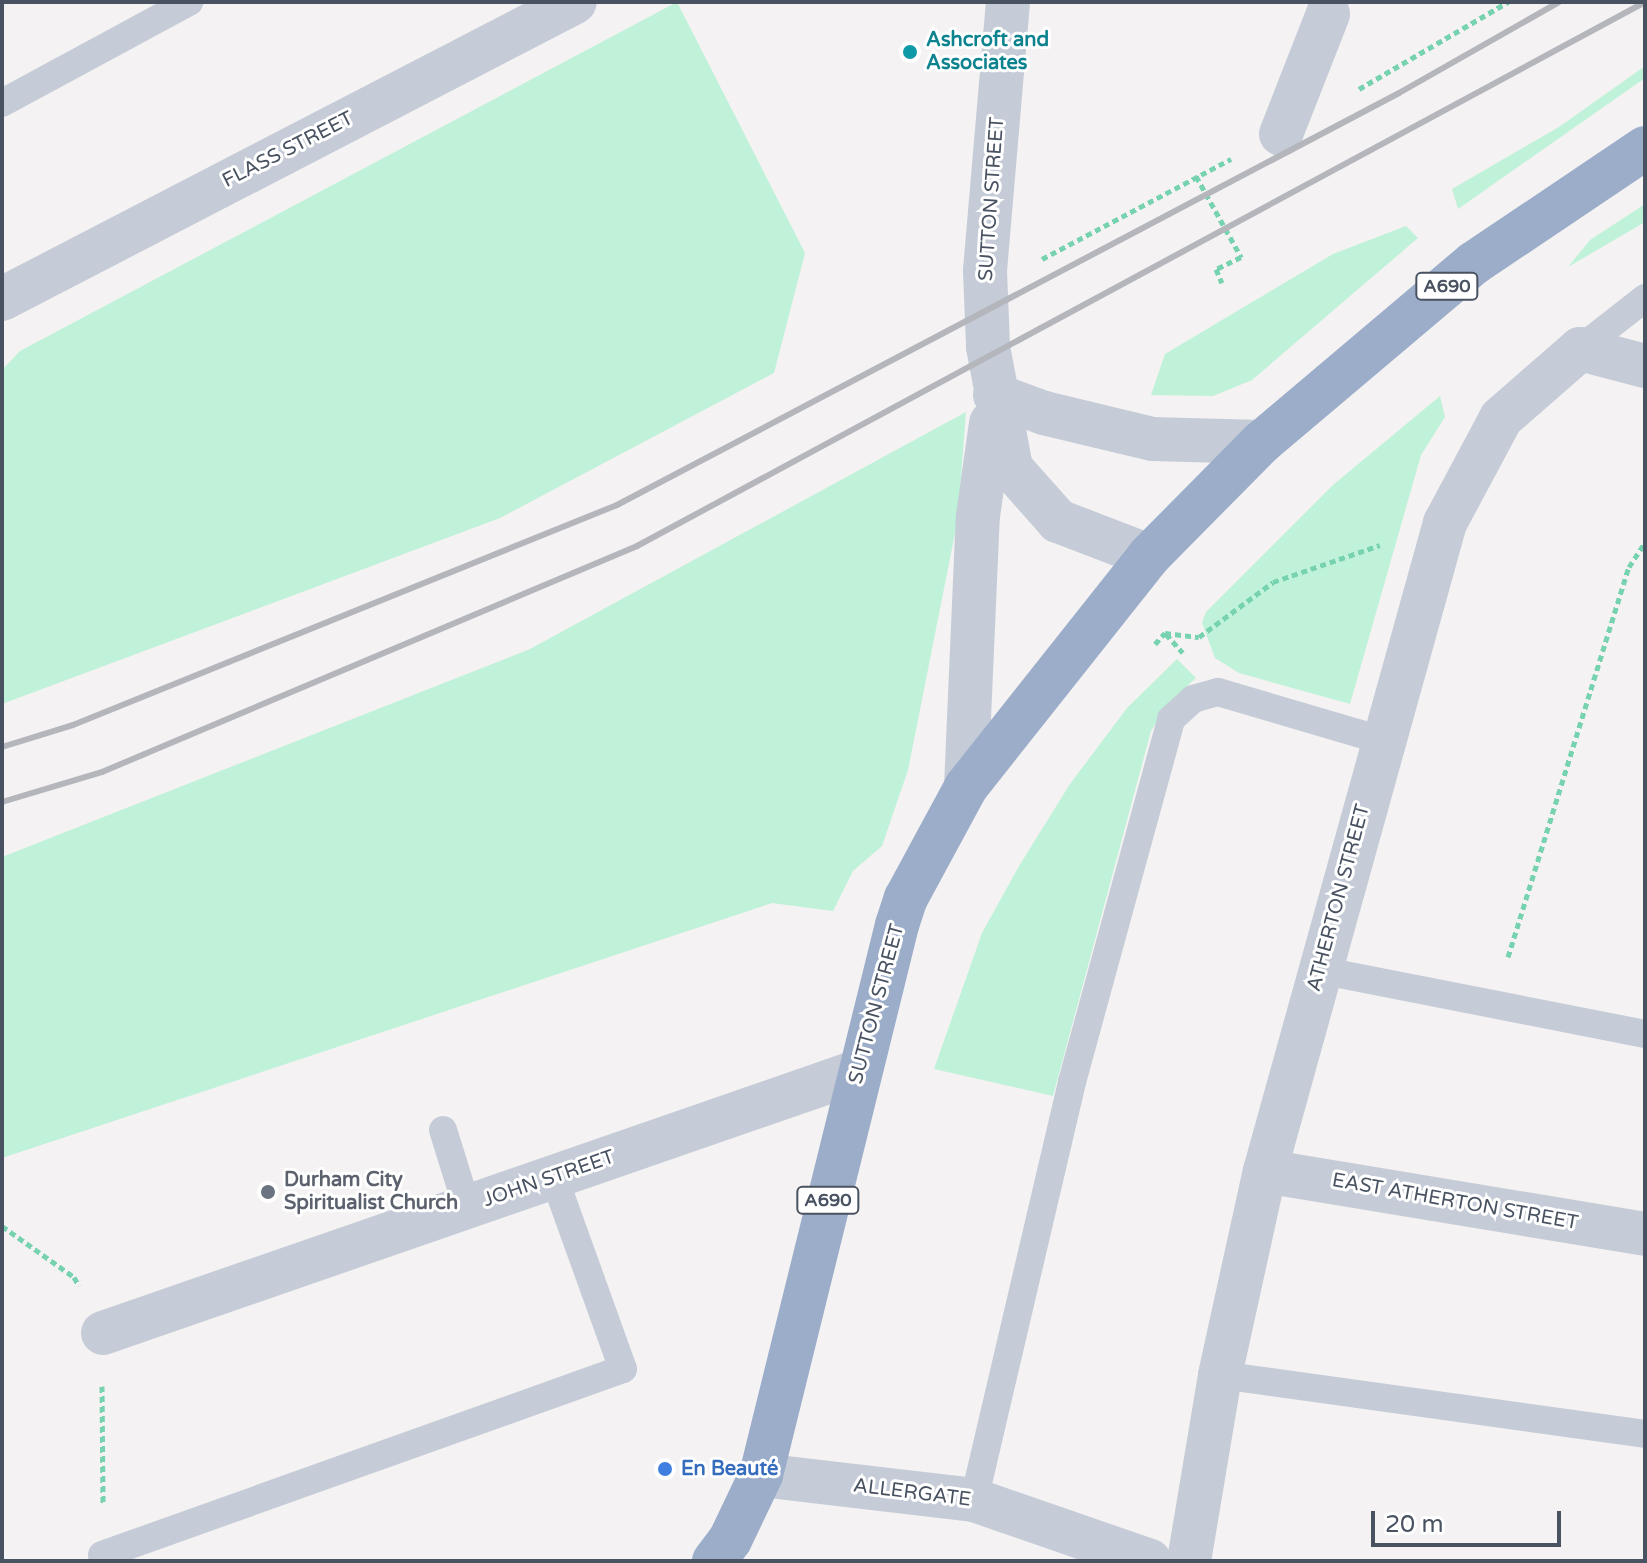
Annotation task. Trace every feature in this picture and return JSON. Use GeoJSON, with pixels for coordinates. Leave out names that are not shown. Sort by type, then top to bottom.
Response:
{"type":"FeatureCollection","features":[{"type":"Feature","properties":{"kind":"highway","name":"A690"},"geometry":{"type":"LineString","coordinates":[[966,787],[1149,556],[1262,442],[1474,263],[1645,148]]}},
{"type":"Feature","properties":{"kind":"highway","name":"SUTTON STREET"},"geometry":{"type":"LineString","coordinates":[[761,1475],[859,1071],[906,898],[966,787]]}},
{"type":"Feature","properties":{"kind":"highway","name":"A690"},"geometry":{"type":"LineString","coordinates":[[714,1561],[730,1540],[761,1475]]}},
{"type":"Feature","properties":{"kind":"street","name":"FLASS STREET"},"geometry":{"type":"LineString","coordinates":[[2,299],[575,2]]}},
{"type":"Feature","properties":{"kind":"street","name":"SUTTON STREET"},"geometry":{"type":"LineString","coordinates":[[1008,2],[985,271],[995,395],[1011,468],[1058,521],[1149,556]]}},
{"type":"Feature","properties":{"kind":"street"},"geometry":{"type":"LineString","coordinates":[[1281,134],[1328,14]]}},
{"type":"Feature","properties":{"kind":"street"},"geometry":{"type":"LineString","coordinates":[[1580,349],[1645,366]]}},
{"type":"Feature","properties":{"kind":"street","name":"ATHERTON STREET"},"geometry":{"type":"LineString","coordinates":[[1189,1561],[1220,1375],[1265,1171],[1381,740],[1445,523],[1501,418],[1580,349]]}},
{"type":"Feature","properties":{"kind":"street","name":"SUTTON STREET"},"geometry":{"type":"LineString","coordinates":[[966,787],[978,516],[995,395]]}},
{"type":"Feature","properties":{"kind":"street"},"geometry":{"type":"LineString","coordinates":[[995,395],[1044,413],[1152,439],[1262,442]]}},
{"type":"Feature","properties":{"kind":"street","name":"JOHN STREET"},"geometry":{"type":"LineString","coordinates":[[103,1333],[859,1071]]}},
{"type":"Feature","properties":{"kind":"street","name":"EAST ATHERTON STREET"},"geometry":{"type":"LineString","coordinates":[[1265,1171],[1645,1234]]}},
{"type":"Feature","properties":{"kind":"street","name":"ALLERGATE"},"geometry":{"type":"LineString","coordinates":[[761,1475],[974,1500],[1150,1561]]}},
{"type":"Feature","properties":{"kind":"lane"},"geometry":{"type":"LineString","coordinates":[[2,103],[189,2]]}},
{"type":"Feature","properties":{"kind":"lane"},"geometry":{"type":"LineString","coordinates":[[1580,349],[1645,298]]}},
{"type":"Feature","properties":{"kind":"lane"},"geometry":{"type":"LineString","coordinates":[[974,1500],[1072,1082],[1171,719],[1193,699],[1218,692],[1381,740]]}},
{"type":"Feature","properties":{"kind":"lane"},"geometry":{"type":"LineString","coordinates":[[1319,970],[1645,1034]]}},
{"type":"Feature","properties":{"kind":"lane"},"geometry":{"type":"LineString","coordinates":[[443,1130],[467,1207]]}},
{"type":"Feature","properties":{"kind":"lane"},"geometry":{"type":"LineString","coordinates":[[102,1555],[623,1369],[554,1177]]}},
{"type":"Feature","properties":{"kind":"lane"},"geometry":{"type":"LineString","coordinates":[[1220,1375],[1645,1434]]}},
{"type":"Feature","properties":{"kind":"path"},"geometry":{"type":"LineString","coordinates":[[1196,176],[1241,257],[1216,269],[1222,283]]}},
{"type":"Feature","properties":{"kind":"path"},"geometry":{"type":"LineString","coordinates":[[1052,253],[1150,200]]}},
{"type":"Feature","properties":{"kind":"path"},"geometry":{"type":"LineString","coordinates":[[1165,633],[1199,637],[1273,582],[1445,523]]}},
{"type":"Feature","properties":{"kind":"path"},"geometry":{"type":"LineString","coordinates":[[1493,1004],[1629,567],[1645,542]]}},
{"type":"Feature","properties":{"kind":"green space"},"geometry":{"type":"Polygon","coordinates":[[[677,2],[805,253],[774,373],[500,518],[2,704],[2,370],[20,351],[677,2]]]}},
{"type":"Feature","properties":{"kind":"green space"},"geometry":{"type":"Polygon","coordinates":[[[1645,66],[1645,78],[1458,209],[1452,189],[1559,127],[1645,66]]]}},
{"type":"Feature","properties":{"kind":"green space"},"geometry":{"type":"Polygon","coordinates":[[[1645,204],[1645,222],[1568,267],[1590,240],[1645,204]]]}},
{"type":"Feature","properties":{"kind":"green space"},"geometry":{"type":"Polygon","coordinates":[[[1406,226],[1418,238],[1252,380],[1213,396],[1151,395],[1165,354],[1333,254],[1406,226]]]}},
{"type":"Feature","properties":{"kind":"green space"},"geometry":{"type":"Polygon","coordinates":[[[1440,396],[1445,417],[1421,455],[1350,704],[1239,673],[1215,658],[1202,623],[1206,612],[1333,485],[1440,396]]]}},
{"type":"Feature","properties":{"kind":"green space"},"geometry":{"type":"Polygon","coordinates":[[[966,412],[958,518],[908,770],[882,846],[853,871],[833,911],[772,903],[2,1158],[2,857],[530,649],[966,412]]]}},
{"type":"Feature","properties":{"kind":"green space"},"geometry":{"type":"Polygon","coordinates":[[[1177,659],[1196,678],[1168,703],[1151,731],[1053,1096],[934,1069],[982,933],[1019,866],[1070,784],[1127,708],[1177,659]]]}},
{"type":"Feature","properties":{"kind":"railway"},"geometry":{"type":"LineString","coordinates":[[2,747],[73,725],[617,505],[1399,93],[1559,2]]}},
{"type":"Feature","properties":{"kind":"railway"},"geometry":{"type":"LineString","coordinates":[[2,802],[102,772],[637,546],[1645,2]]}},
{"type":"Feature","properties":{"kind":"place","name":"Ashcroft and Associates"},"geometry":{"type":"Point","coordinates":[910,52]}},
{"type":"Feature","properties":{"kind":"place","name":"Durham City Spiritualist Church"},"geometry":{"type":"Point","coordinates":[268,1192]}},
{"type":"Feature","properties":{"kind":"place","name":"En Beauté"},"geometry":{"type":"Point","coordinates":[665,1469]}}]}
